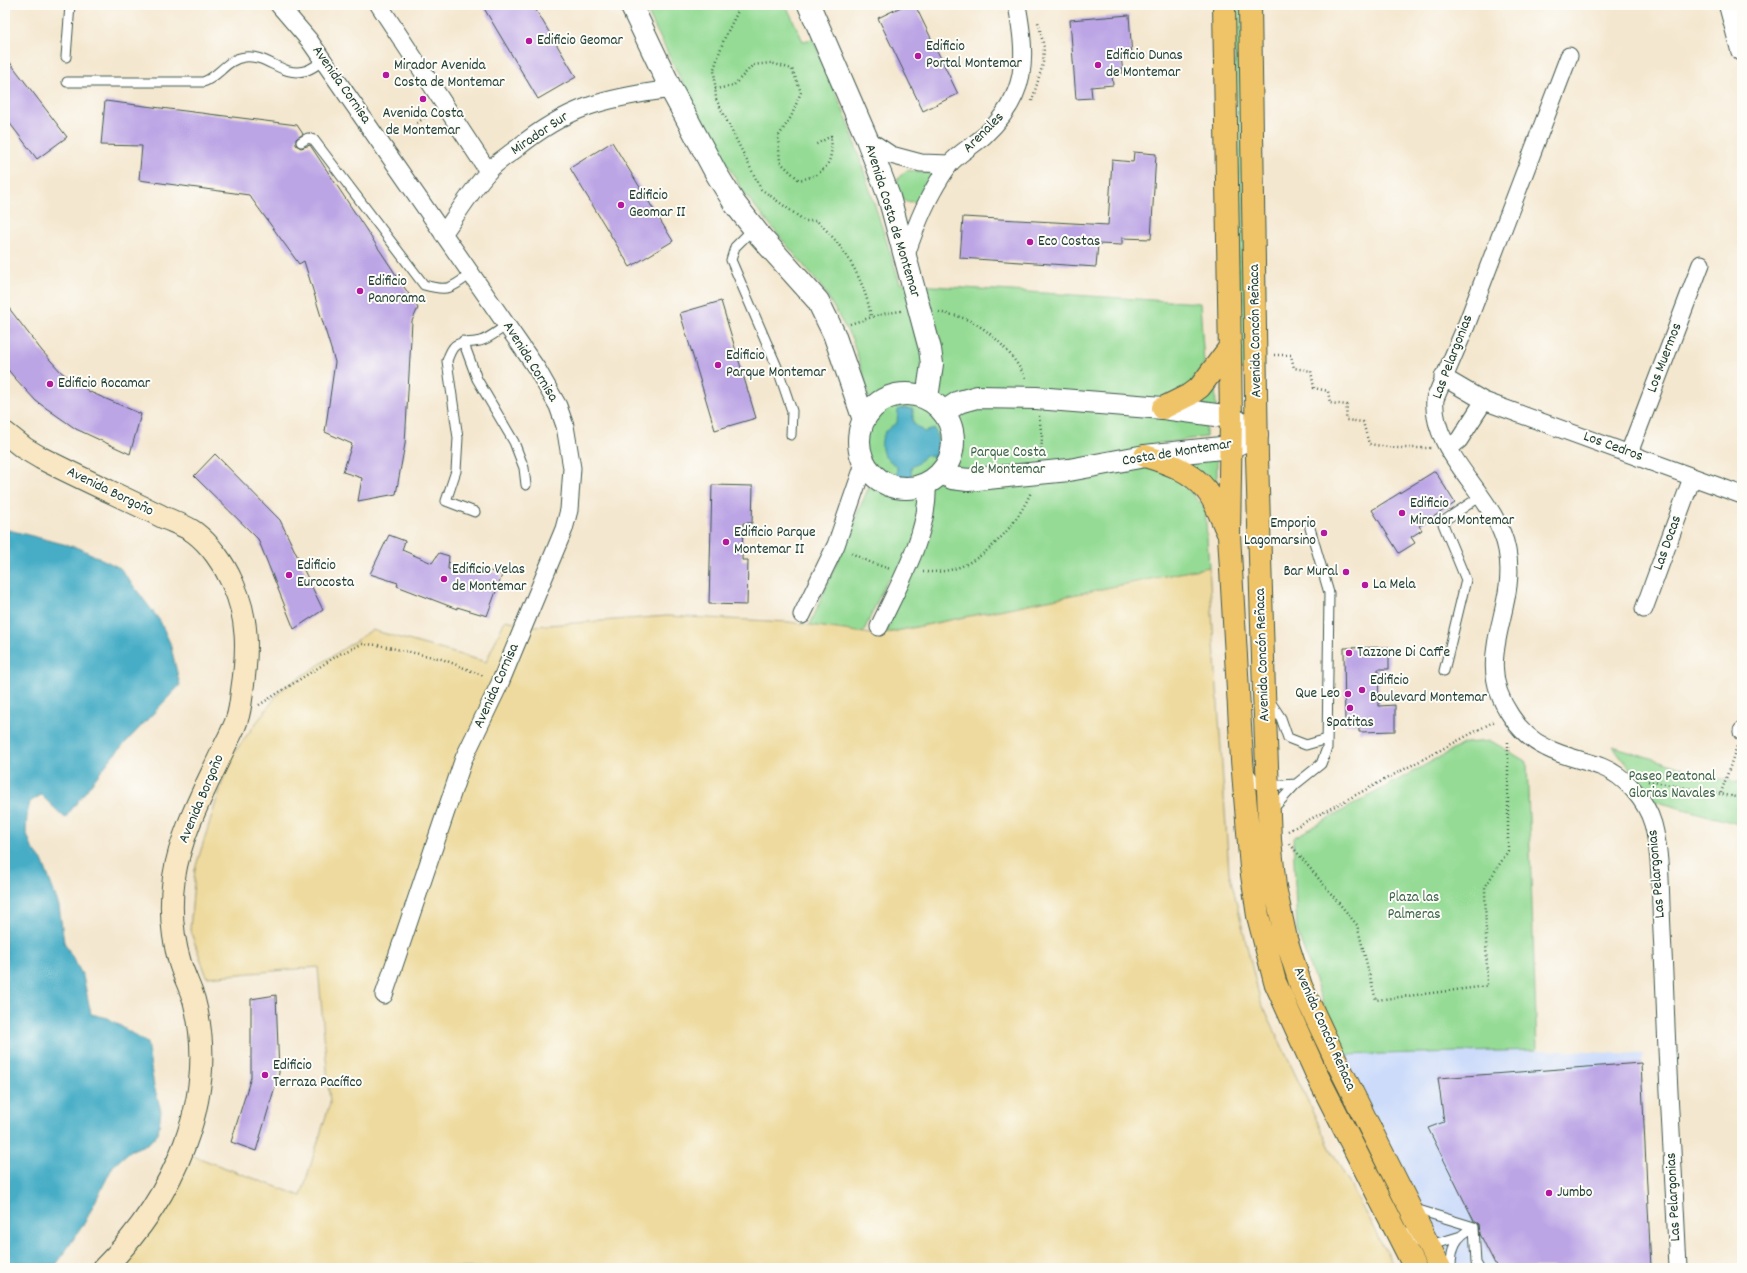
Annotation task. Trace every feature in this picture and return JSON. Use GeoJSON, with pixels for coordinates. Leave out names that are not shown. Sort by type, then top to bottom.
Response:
{"type":"FeatureCollection","features":[{"type":"Feature","properties":{"kind":"main road","name":"Avenida Concón Reñaca"},"geometry":{"type":"LineString","coordinates":[[1224,5],[1231,417],[1229,535],[1242,760],[1252,875],[1258,916],[1275,982],[1312,1064],[1415,1268]]}},
{"type":"Feature","properties":{"kind":"main road","name":"Avenida Concón Reñaca"},"geometry":{"type":"LineString","coordinates":[[1250,5],[1257,435],[1264,692],[1268,813],[1276,837],[1275,887],[1286,939],[1302,986],[1334,1056],[1440,1268]]}},
{"type":"Feature","properties":{"kind":"main road"},"geometry":{"type":"LineString","coordinates":[[1163,408],[1190,395],[1200,387],[1230,348]]}},
{"type":"Feature","properties":{"kind":"main road","name":"Avenida Borgoño"},"geometry":{"type":"LineString","coordinates":[[5,433],[24,448],[41,458],[194,532],[215,553],[232,580],[243,612],[246,629],[246,663],[238,719],[186,830],[174,880],[172,900],[175,940],[185,980],[193,998],[201,1039],[202,1072],[198,1096],[185,1142],[166,1186],[142,1224],[104,1268]]}},
{"type":"Feature","properties":{"kind":"main road"},"geometry":{"type":"LineString","coordinates":[[1145,456],[1175,466],[1194,479],[1207,491],[1229,535]]}},
{"type":"Feature","properties":{"kind":"street","name":"Avenida Cornisa"},"geometry":{"type":"LineString","coordinates":[[279,5],[309,40],[549,386],[565,426],[572,468],[569,510],[564,529],[502,677],[464,758],[384,995]]}},
{"type":"Feature","properties":{"kind":"street"},"geometry":{"type":"LineString","coordinates":[[379,5],[488,171]]}},
{"type":"Feature","properties":{"kind":"street"},"geometry":{"type":"LineString","coordinates":[[631,5],[671,89],[716,173],[735,204],[818,301],[834,334],[864,420]]}},
{"type":"Feature","properties":{"kind":"street","name":"Avenida Costa de Montemar"},"geometry":{"type":"LineString","coordinates":[[809,5],[867,139],[889,197],[906,255],[930,349],[932,364],[927,398]]}},
{"type":"Feature","properties":{"kind":"street","name":"Arenales"},"geometry":{"type":"LineString","coordinates":[[906,255],[920,215],[950,164],[996,125],[1016,93],[1021,77],[1024,48],[1017,5]]}},
{"type":"Feature","properties":{"kind":"street"},"geometry":{"type":"LineString","coordinates":[[1730,5],[1742,50]]}},
{"type":"Feature","properties":{"kind":"street","name":"Las Pelargonias"},"geometry":{"type":"LineString","coordinates":[[1569,56],[1466,326],[1443,377],[1435,399],[1434,408],[1437,427],[1497,521],[1507,550],[1509,583],[1494,645],[1493,658],[1496,685],[1509,714],[1526,735],[1549,750],[1604,767],[1620,777],[1640,797],[1652,822],[1659,866],[1669,1120],[1678,1268]]}},
{"type":"Feature","properties":{"kind":"street","name":"Mirador Sur"},"geometry":{"type":"LineString","coordinates":[[443,234],[488,171],[527,140],[560,118],[593,103],[624,96],[671,89]]}},
{"type":"Feature","properties":{"kind":"street","name":"Arenales"},"geometry":{"type":"LineString","coordinates":[[867,139],[891,155],[921,163],[950,164]]}},
{"type":"Feature","properties":{"kind":"street","name":"Los Muermos"},"geometry":{"type":"LineString","coordinates":[[1629,453],[1701,264]]}},
{"type":"Feature","properties":{"kind":"street","name":"Los Cedros"},"geometry":{"type":"LineString","coordinates":[[1443,377],[1484,401],[1742,495]]}},
{"type":"Feature","properties":{"kind":"street"},"geometry":{"type":"LineString","coordinates":[[879,627],[904,573],[926,514],[935,479],[951,456],[954,436],[950,423],[944,412],[927,398],[913,394],[898,394],[884,399],[872,408],[864,420],[859,434],[859,449],[864,464],[873,476],[885,484],[898,488],[914,488],[935,479]]}},
{"type":"Feature","properties":{"kind":"street","name":"Costa de Montemar"},"geometry":{"type":"LineString","coordinates":[[944,412],[960,402],[977,397],[1036,398],[1163,408],[1231,417],[1257,435]]}},
{"type":"Feature","properties":{"kind":"street"},"geometry":{"type":"LineString","coordinates":[[1449,448],[1459,440],[1484,401]]}},
{"type":"Feature","properties":{"kind":"street","name":"Costa de Montemar"},"geometry":{"type":"LineString","coordinates":[[935,479],[952,478],[968,480],[1069,470],[1145,456],[1231,446],[1257,435]]}},
{"type":"Feature","properties":{"kind":"street"},"geometry":{"type":"LineString","coordinates":[[802,614],[836,545],[864,464]]}},
{"type":"Feature","properties":{"kind":"street","name":"Las Docas"},"geometry":{"type":"LineString","coordinates":[[1644,609],[1692,478]]}},
{"type":"Feature","properties":{"kind":"lane"},"geometry":{"type":"LineString","coordinates":[[66,57],[70,5]]}},
{"type":"Feature","properties":{"kind":"lane"},"geometry":{"type":"LineString","coordinates":[[67,82],[203,82],[209,80],[226,65],[239,58],[260,58],[283,70],[298,72],[305,71],[323,60]]}},
{"type":"Feature","properties":{"kind":"lane"},"geometry":{"type":"LineString","coordinates":[[300,142],[311,138],[314,140],[424,285],[440,290],[455,286],[472,273]]}},
{"type":"Feature","properties":{"kind":"lane"},"geometry":{"type":"LineString","coordinates":[[754,228],[735,247],[731,260],[777,368],[792,411],[791,435]]}},
{"type":"Feature","properties":{"kind":"lane"},"geometry":{"type":"LineString","coordinates":[[475,512],[446,501],[456,471],[458,438],[447,361],[451,349],[463,342],[481,341],[507,325]]}},
{"type":"Feature","properties":{"kind":"lane"},"geometry":{"type":"LineString","coordinates":[[463,342],[477,379],[514,442],[524,468],[526,486]]}},
{"type":"Feature","properties":{"kind":"lane"},"geometry":{"type":"LineString","coordinates":[[1444,671],[1466,580],[1443,524],[1446,520],[1481,496]]}},
{"type":"Feature","properties":{"kind":"lane"},"geometry":{"type":"LineString","coordinates":[[1268,813],[1296,784],[1321,764],[1327,748],[1329,593],[1310,528]]}},
{"type":"Feature","properties":{"kind":"lane"},"geometry":{"type":"LineString","coordinates":[[1264,692],[1281,718],[1288,738],[1306,745],[1327,739]]}},
{"type":"Feature","properties":{"kind":"lane"},"geometry":{"type":"LineString","coordinates":[[1242,760],[1257,784],[1267,786],[1296,784]]}},
{"type":"Feature","properties":{"kind":"lane"},"geometry":{"type":"LineString","coordinates":[[1375,1188],[1411,1240],[1428,1245],[1461,1236]]}},
{"type":"Feature","properties":{"kind":"lane"},"geometry":{"type":"LineString","coordinates":[[1410,1208],[1474,1227]]}},
{"type":"Feature","properties":{"kind":"lane"},"geometry":{"type":"LineString","coordinates":[[1452,1268],[1451,1251],[1462,1233],[1474,1227]]}},
{"type":"Feature","properties":{"kind":"lane"},"geometry":{"type":"LineString","coordinates":[[1474,1227],[1476,1263],[1479,1268]]}},
{"type":"Feature","properties":{"kind":"path"},"geometry":{"type":"LineString","coordinates":[[741,5],[724,39],[714,69],[716,99],[761,189],[805,221],[817,221],[830,232],[858,274],[869,304],[871,317]]}},
{"type":"Feature","properties":{"kind":"path"},"geometry":{"type":"LineString","coordinates":[[716,89],[733,86],[753,65],[772,63],[792,70],[801,92],[791,117],[778,137],[780,162],[799,180],[813,177],[829,163],[833,151],[831,136],[815,144]]}},
{"type":"Feature","properties":{"kind":"path"},"geometry":{"type":"LineString","coordinates":[[834,334],[852,323],[871,317],[920,308],[961,317],[990,334],[1014,359],[1036,398],[1042,437],[1039,472],[1026,504],[1017,519],[1006,533],[988,549],[962,564],[946,571],[904,573],[872,563],[836,545]]}},
{"type":"Feature","properties":{"kind":"path"},"geometry":{"type":"LineString","coordinates":[[1271,355],[1291,355],[1294,368],[1311,371],[1314,388],[1328,391],[1330,403],[1347,405],[1346,420],[1362,422],[1369,444],[1396,448],[1449,448]]}},
{"type":"Feature","properties":{"kind":"path"},"geometry":{"type":"LineString","coordinates":[[255,708],[340,654],[362,644],[442,659],[476,673]]}},
{"type":"Feature","properties":{"kind":"path"},"geometry":{"type":"LineString","coordinates":[[1509,714],[1508,851],[1485,887],[1487,986],[1376,1000],[1357,925],[1276,837],[1509,714]]}},
{"type":"Feature","properties":{"kind":"path"},"geometry":{"type":"LineString","coordinates":[[1721,793],[1742,732]]}},
{"type":"Feature","properties":{"kind":"path"},"geometry":{"type":"LineString","coordinates":[[1620,777],[1721,793],[1742,798]]}},
{"type":"Feature","properties":{"kind":"shaded area"},"geometry":{"type":"Polygon","coordinates":[[[1537,1050],[1643,1054],[1641,1063],[1651,1268],[1452,1268],[1342,1055],[1537,1050]]]}},
{"type":"Feature","properties":{"kind":"green space","name":"Parque Costa de Montemar"},"geometry":{"type":"Polygon","coordinates":[[[644,5],[786,5],[803,41],[813,39],[848,122],[900,283],[1200,303],[1204,363],[1168,417],[1206,423],[1206,437],[1147,445],[1205,508],[1209,567],[886,633],[905,579],[887,580],[863,633],[810,625],[870,484],[864,440],[872,419],[865,380],[852,339],[823,289],[743,192],[690,98],[644,5]]]}},
{"type":"Feature","properties":{"kind":"green space"},"geometry":{"type":"Polygon","coordinates":[[[1234,5],[1242,5],[1247,369],[1239,369],[1234,5]]]}},
{"type":"Feature","properties":{"kind":"green space"},"geometry":{"type":"Polygon","coordinates":[[[907,170],[936,174],[920,201],[906,202],[897,191],[898,178],[907,170]]]}},
{"type":"Feature","properties":{"kind":"green space"},"geometry":{"type":"Polygon","coordinates":[[[1215,378],[1216,411],[1183,408],[1215,378]]]}},
{"type":"Feature","properties":{"kind":"green space"},"geometry":{"type":"Polygon","coordinates":[[[1217,455],[1217,493],[1180,458],[1217,455]]]}},
{"type":"Feature","properties":{"kind":"green space","name":"Plaza las Palmeras"},"geometry":{"type":"Polygon","coordinates":[[[1491,741],[1527,762],[1537,1050],[1342,1055],[1297,932],[1293,838],[1465,743],[1491,741]]]}},
{"type":"Feature","properties":{"kind":"green space","name":"Paseo Peatonal Glorias Navales"},"geometry":{"type":"Polygon","coordinates":[[[1613,746],[1710,777],[1742,783],[1742,825],[1654,801],[1613,746]]]}},
{"type":"Feature","properties":{"kind":"sand"},"geometry":{"type":"Polygon","coordinates":[[[1209,567],[1229,872],[1260,1000],[1329,1146],[1395,1268],[119,1268],[188,1154],[301,1196],[330,1103],[318,967],[207,977],[190,930],[195,869],[230,758],[281,690],[372,630],[486,662],[505,620],[535,626],[667,616],[789,622],[878,635],[1209,567]]]}},
{"type":"Feature","properties":{"kind":"water"},"geometry":{"type":"Polygon","coordinates":[[[902,408],[913,409],[913,423],[924,432],[935,429],[938,443],[936,458],[925,455],[917,464],[911,467],[912,480],[896,480],[897,467],[884,456],[882,451],[883,436],[888,429],[897,423],[898,410],[902,408]]]}},
{"type":"Feature","properties":{"kind":"water"},"geometry":{"type":"Polygon","coordinates":[[[5,529],[79,548],[120,568],[160,621],[170,643],[180,685],[112,757],[65,818],[41,795],[30,802],[27,815],[26,831],[32,848],[43,862],[59,906],[64,942],[83,976],[91,1014],[108,1018],[147,1043],[154,1086],[161,1111],[158,1133],[149,1143],[130,1151],[113,1166],[85,1222],[54,1268],[5,1268],[5,529]]]}},
{"type":"Feature","properties":{"kind":"building","name":"Edificio Geomar"},"geometry":{"type":"Polygon","coordinates":[[[482,5],[533,5],[576,77],[538,99],[482,5]]]}},
{"type":"Feature","properties":{"kind":"building","name":"Edificio Portal Montemar"},"geometry":{"type":"Polygon","coordinates":[[[905,5],[915,5],[958,94],[923,111],[878,18],[905,5]]]}},
{"type":"Feature","properties":{"kind":"building","name":"Edificio Dunas de Montemar"},"geometry":{"type":"Polygon","coordinates":[[[1129,15],[1132,56],[1121,56],[1123,73],[1112,74],[1113,85],[1091,87],[1092,98],[1076,99],[1070,20],[1129,15]]]}},
{"type":"Feature","properties":{"kind":"building"},"geometry":{"type":"Polygon","coordinates":[[[5,56],[67,137],[37,159],[5,117],[5,56]]]}},
{"type":"Feature","properties":{"kind":"building","name":"Edificio Panorama"},"geometry":{"type":"Polygon","coordinates":[[[105,101],[297,125],[303,134],[296,139],[296,145],[301,148],[310,145],[418,308],[412,321],[405,444],[396,494],[358,501],[362,478],[343,472],[352,444],[325,432],[335,362],[304,261],[299,264],[249,195],[139,180],[142,146],[101,145],[105,101]]]}},
{"type":"Feature","properties":{"kind":"building","name":"Edificio Geomar II"},"geometry":{"type":"Polygon","coordinates":[[[612,142],[673,241],[630,267],[570,168],[612,142]]]}},
{"type":"Feature","properties":{"kind":"building"},"geometry":{"type":"Polygon","coordinates":[[[1134,152],[1156,154],[1151,239],[1122,238],[1122,245],[1098,244],[1096,267],[960,258],[963,217],[1108,225],[1112,160],[1133,162],[1134,152]]]}},
{"type":"Feature","properties":{"kind":"building","name":"Edificio Parque Montemar"},"geometry":{"type":"Polygon","coordinates":[[[721,301],[756,418],[715,430],[680,313],[721,301]]]}},
{"type":"Feature","properties":{"kind":"building","name":"Edificio Rocamar"},"geometry":{"type":"Polygon","coordinates":[[[5,303],[42,351],[61,372],[90,392],[141,414],[130,454],[76,429],[36,401],[14,377],[5,366],[5,303]]]}},
{"type":"Feature","properties":{"kind":"building","name":"Edificio Eurocosta"},"geometry":{"type":"Polygon","coordinates":[[[215,454],[280,520],[323,610],[294,629],[258,539],[194,476],[215,454]]]}},
{"type":"Feature","properties":{"kind":"building","name":"Edificio Mirador Montemar"},"geometry":{"type":"Polygon","coordinates":[[[1435,471],[1455,503],[1419,526],[1422,530],[1411,537],[1415,543],[1399,553],[1372,510],[1435,471]]]}},
{"type":"Feature","properties":{"kind":"building","name":"Edificio Parque Montemar II"},"geometry":{"type":"Polygon","coordinates":[[[712,485],[753,486],[752,523],[743,523],[742,560],[748,560],[747,605],[709,604],[712,485]]]}},
{"type":"Feature","properties":{"kind":"building","name":"Edificio Velas de Montemar"},"geometry":{"type":"Polygon","coordinates":[[[389,535],[405,541],[402,550],[432,563],[439,553],[449,556],[448,569],[474,575],[478,567],[502,575],[487,616],[457,607],[457,609],[397,586],[398,583],[370,574],[389,535]]]}},
{"type":"Feature","properties":{"kind":"building","name":"Edificio Boulevard Montemar"},"geometry":{"type":"Polygon","coordinates":[[[1389,647],[1389,669],[1378,669],[1379,706],[1395,705],[1395,731],[1359,732],[1359,724],[1345,725],[1344,648],[1389,647]]]}},
{"type":"Feature","properties":{"kind":"building","name":"Edificio Terraza Pacífico"},"geometry":{"type":"Polygon","coordinates":[[[276,995],[279,1073],[256,1151],[231,1142],[251,1077],[251,999],[276,995]]]}},
{"type":"Feature","properties":{"kind":"building"},"geometry":{"type":"Polygon","coordinates":[[[1641,1063],[1651,1268],[1497,1268],[1480,1234],[1479,1224],[1474,1221],[1428,1128],[1444,1122],[1438,1078],[1641,1063]]]}},
{"type":"Feature","properties":{"kind":"place","name":"Edificio Geomar"},"geometry":{"type":"Point","coordinates":[529,41]}},
{"type":"Feature","properties":{"kind":"place","name":"Edificio Portal Montemar"},"geometry":{"type":"Point","coordinates":[918,56]}},
{"type":"Feature","properties":{"kind":"place","name":"Edificio Dunas de Montemar"},"geometry":{"type":"Point","coordinates":[1098,65]}},
{"type":"Feature","properties":{"kind":"place","name":"Mirador Avenida Costa de Montemar"},"geometry":{"type":"Point","coordinates":[386,75]}},
{"type":"Feature","properties":{"kind":"place","name":"Avenida Costa de Montemar"},"geometry":{"type":"Point","coordinates":[423,99]}},
{"type":"Feature","properties":{"kind":"place","name":"Edificio Geomar II"},"geometry":{"type":"Point","coordinates":[621,205]}},
{"type":"Feature","properties":{"kind":"place","name":"Eco Costas"},"geometry":{"type":"Point","coordinates":[1030,242]}},
{"type":"Feature","properties":{"kind":"place","name":"Edificio Panorama"},"geometry":{"type":"Point","coordinates":[360,291]}},
{"type":"Feature","properties":{"kind":"place","name":"Edificio Parque Montemar"},"geometry":{"type":"Point","coordinates":[718,365]}},
{"type":"Feature","properties":{"kind":"place","name":"Edificio Rocamar"},"geometry":{"type":"Point","coordinates":[50,384]}},
{"type":"Feature","properties":{"kind":"place","name":"Edificio Mirador Montemar"},"geometry":{"type":"Point","coordinates":[1402,513]}},
{"type":"Feature","properties":{"kind":"place","name":"Emporio Lagomarsino"},"geometry":{"type":"Point","coordinates":[1324,533]}},
{"type":"Feature","properties":{"kind":"place","name":"Edificio Parque Montemar II"},"geometry":{"type":"Point","coordinates":[726,542]}},
{"type":"Feature","properties":{"kind":"place","name":"Bar Mural"},"geometry":{"type":"Point","coordinates":[1346,572]}},
{"type":"Feature","properties":{"kind":"place","name":"Edificio Eurocosta"},"geometry":{"type":"Point","coordinates":[289,575]}},
{"type":"Feature","properties":{"kind":"place","name":"Edificio Velas de Montemar"},"geometry":{"type":"Point","coordinates":[444,579]}},
{"type":"Feature","properties":{"kind":"place","name":"La Mela"},"geometry":{"type":"Point","coordinates":[1365,585]}},
{"type":"Feature","properties":{"kind":"place","name":"Tazzone Di Caffe"},"geometry":{"type":"Point","coordinates":[1349,653]}},
{"type":"Feature","properties":{"kind":"place","name":"Edificio Boulevard Montemar"},"geometry":{"type":"Point","coordinates":[1362,690]}},
{"type":"Feature","properties":{"kind":"place","name":"Que Leo"},"geometry":{"type":"Point","coordinates":[1348,694]}},
{"type":"Feature","properties":{"kind":"place","name":"Spatitas"},"geometry":{"type":"Point","coordinates":[1350,708]}},
{"type":"Feature","properties":{"kind":"place","name":"Edificio Terraza Pacífico"},"geometry":{"type":"Point","coordinates":[265,1075]}},
{"type":"Feature","properties":{"kind":"place","name":"Jumbo"},"geometry":{"type":"Point","coordinates":[1549,1193]}}]}
